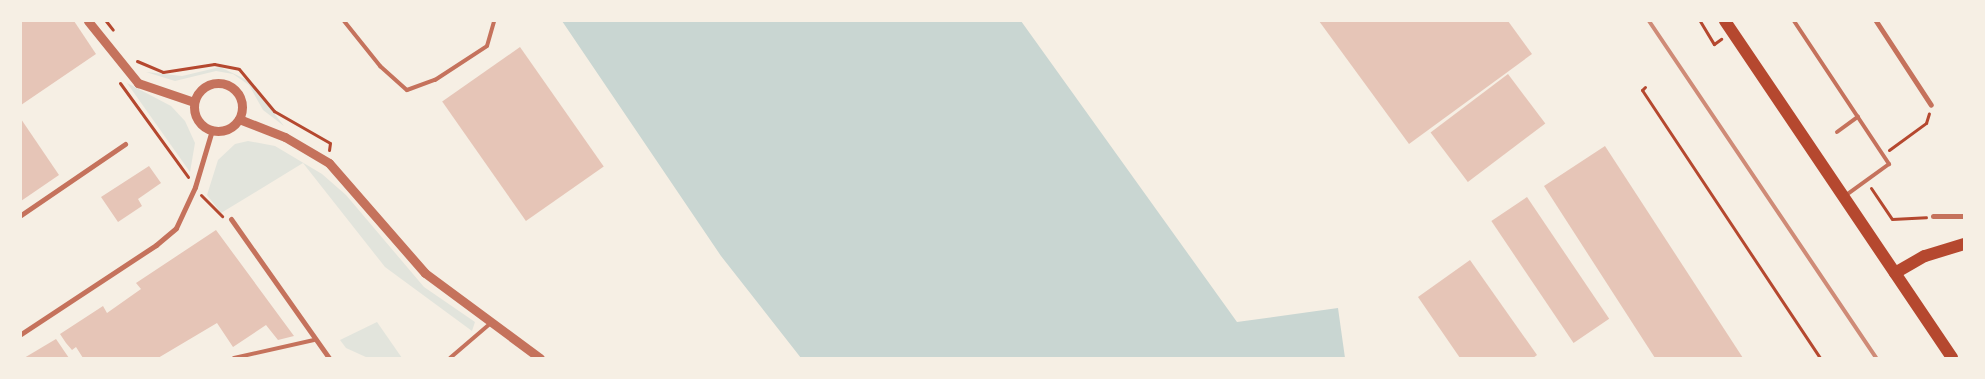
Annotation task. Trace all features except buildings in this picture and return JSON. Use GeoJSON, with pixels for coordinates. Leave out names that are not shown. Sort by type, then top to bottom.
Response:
{"type":"FeatureCollection","features":[{"type":"Feature","properties":{"kind":"main road"},"geometry":{"type":"LineString","coordinates":[[1725,21],[1952,358]]}},
{"type":"Feature","properties":{"kind":"main road"},"geometry":{"type":"LineString","coordinates":[[1895,273],[1925,256],[1964,244]]}},
{"type":"Feature","properties":{"kind":"street"},"geometry":{"type":"LineString","coordinates":[[88,21],[114,57],[138,83],[194,102]]}},
{"type":"Feature","properties":{"kind":"street"},"geometry":{"type":"LineString","coordinates":[[1876,21],[1931,105]]}},
{"type":"Feature","properties":{"kind":"street"},"geometry":{"type":"LineString","coordinates":[[226,84],[239,95],[239,119],[227,129],[212,130],[195,116],[194,102],[202,88],[226,84]]}},
{"type":"Feature","properties":{"kind":"street"},"geometry":{"type":"LineString","coordinates":[[239,119],[285,137],[329,163],[425,273],[493,321],[540,358]]}},
{"type":"Feature","properties":{"kind":"street"},"geometry":{"type":"LineString","coordinates":[[21,334],[156,246],[176,228],[195,187],[212,130]]}},
{"type":"Feature","properties":{"kind":"street"},"geometry":{"type":"LineString","coordinates":[[21,215],[125,144]]}},
{"type":"Feature","properties":{"kind":"street"},"geometry":{"type":"LineString","coordinates":[[1934,216],[1964,216]]}},
{"type":"Feature","properties":{"kind":"street"},"geometry":{"type":"LineString","coordinates":[[231,220],[322,354],[329,358]]}},
{"type":"Feature","properties":{"kind":"street"},"geometry":{"type":"LineString","coordinates":[[316,358],[322,354]]}},
{"type":"Feature","properties":{"kind":"lane"},"geometry":{"type":"LineString","coordinates":[[344,21],[380,66],[407,90],[434,80],[486,46],[494,21]]}},
{"type":"Feature","properties":{"kind":"lane"},"geometry":{"type":"LineString","coordinates":[[1794,21],[1889,164],[1844,198]]}},
{"type":"Feature","properties":{"kind":"lane"},"geometry":{"type":"LineString","coordinates":[[1838,132],[1858,118]]}},
{"type":"Feature","properties":{"kind":"lane"},"geometry":{"type":"LineString","coordinates":[[450,358],[493,321]]}},
{"type":"Feature","properties":{"kind":"lane"},"geometry":{"type":"LineString","coordinates":[[234,358],[314,340]]}},
{"type":"Feature","properties":{"kind":"path"},"geometry":{"type":"LineString","coordinates":[[1700,21],[1714,44]]}},
{"type":"Feature","properties":{"kind":"path"},"geometry":{"type":"LineString","coordinates":[[114,57],[110,69],[215,213],[231,220]]}},
{"type":"Feature","properties":{"kind":"path"},"geometry":{"type":"LineString","coordinates":[[135,59],[163,72],[214,64],[239,69],[274,111],[330,143],[329,163]]}},
{"type":"Feature","properties":{"kind":"path"},"geometry":{"type":"LineString","coordinates":[[1645,87],[1642,90],[1820,358]]}},
{"type":"Feature","properties":{"kind":"path"},"geometry":{"type":"LineString","coordinates":[[1883,155],[1926,123],[1931,105]]}},
{"type":"Feature","properties":{"kind":"path"},"geometry":{"type":"LineString","coordinates":[[1866,181],[1892,219],[1934,216]]}},
{"type":"Feature","properties":{"kind":"shaded area"},"geometry":{"type":"Polygon","coordinates":[[[562,21],[1021,21],[1237,322],[1338,308],[1345,358],[801,358],[721,256],[562,21]]]}},
{"type":"Feature","properties":{"kind":"shaded area"},"geometry":{"type":"Polygon","coordinates":[[[220,67],[249,81],[284,126],[263,110],[249,85],[233,74],[216,71],[175,81],[146,72],[182,76],[220,67]]]}},
{"type":"Feature","properties":{"kind":"shaded area"},"geometry":{"type":"Polygon","coordinates":[[[127,83],[171,106],[185,121],[195,143],[190,172],[127,83]]]}},
{"type":"Feature","properties":{"kind":"shaded area"},"geometry":{"type":"Polygon","coordinates":[[[248,141],[275,146],[322,174],[346,195],[424,287],[475,322],[472,331],[385,267],[303,163],[221,213],[207,195],[218,160],[235,144],[248,141]]]}},
{"type":"Feature","properties":{"kind":"shaded area"},"geometry":{"type":"Polygon","coordinates":[[[377,322],[402,358],[368,358],[346,348],[340,340],[377,322]]]}},
{"type":"Feature","properties":{"kind":"railway"},"geometry":{"type":"LineString","coordinates":[[1649,21],[1876,358]]}}]}
